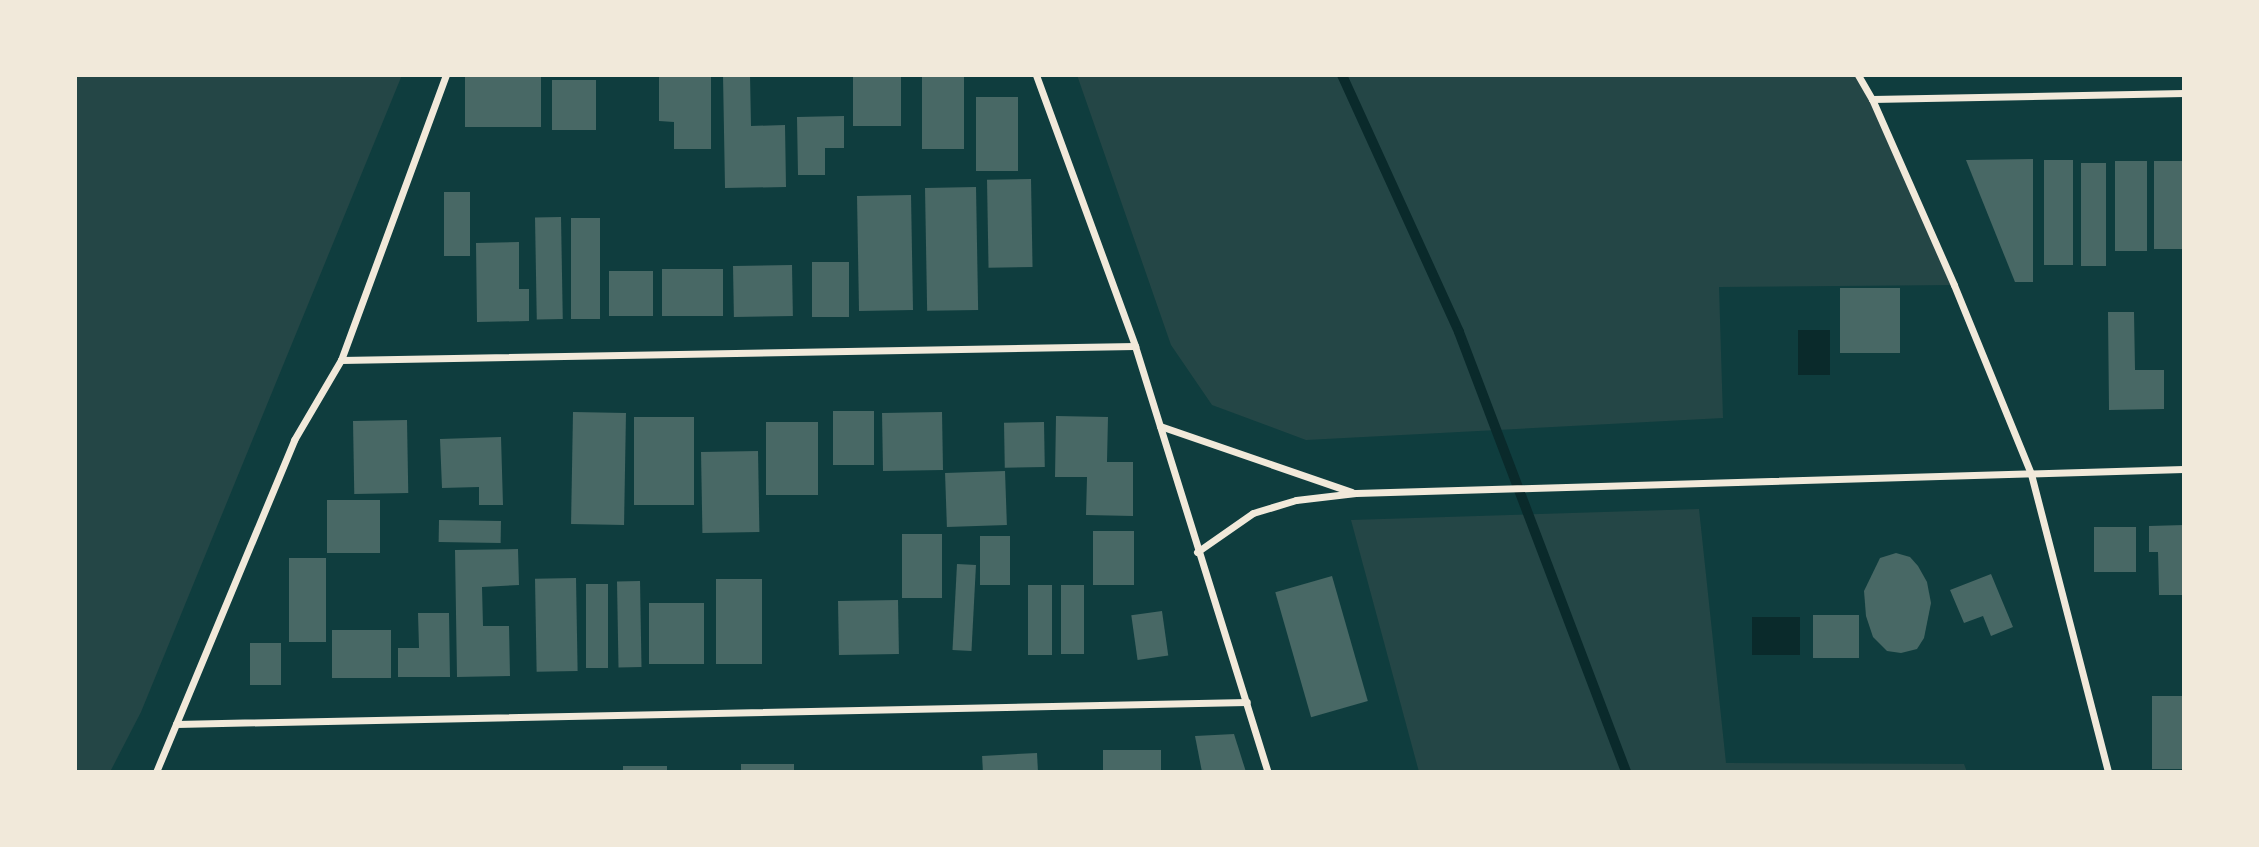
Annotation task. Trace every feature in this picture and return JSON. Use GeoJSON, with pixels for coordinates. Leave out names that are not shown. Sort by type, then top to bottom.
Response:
{"type":"FeatureCollection","features":[{"type":"Feature","properties":{"kind":"street"},"geometry":{"type":"LineString","coordinates":[[156,772],[294,440],[341,360],[446,75]]}},
{"type":"Feature","properties":{"kind":"street"},"geometry":{"type":"LineString","coordinates":[[1036,75],[1135,346],[1197,552],[1268,772]]}},
{"type":"Feature","properties":{"kind":"street"},"geometry":{"type":"LineString","coordinates":[[1858,75],[1872,99],[1954,285],[2031,474],[2108,772]]}},
{"type":"Feature","properties":{"kind":"street"},"geometry":{"type":"LineString","coordinates":[[1872,99],[2184,93]]}},
{"type":"Feature","properties":{"kind":"street"},"geometry":{"type":"LineString","coordinates":[[341,360],[1135,346]]}},
{"type":"Feature","properties":{"kind":"street"},"geometry":{"type":"LineString","coordinates":[[1160,426],[1356,493]]}},
{"type":"Feature","properties":{"kind":"street"},"geometry":{"type":"LineString","coordinates":[[1197,552],[1253,513],[1296,500],[1356,493],[2184,469]]}},
{"type":"Feature","properties":{"kind":"street"},"geometry":{"type":"LineString","coordinates":[[176,724],[1247,702]]}},
{"type":"Feature","properties":{"kind":"shaded area"},"geometry":{"type":"Polygon","coordinates":[[[75,75],[402,75],[141,712],[110,772],[75,772],[75,75]]]}},
{"type":"Feature","properties":{"kind":"shaded area"},"geometry":{"type":"Polygon","coordinates":[[[1077,75],[1858,75],[1954,285],[1719,287],[1723,418],[1306,440],[1212,405],[1171,345],[1077,75]]]}},
{"type":"Feature","properties":{"kind":"shaded area"},"geometry":{"type":"Polygon","coordinates":[[[1798,330],[1830,330],[1830,375],[1798,375],[1798,330]]]}},
{"type":"Feature","properties":{"kind":"shaded area"},"geometry":{"type":"Polygon","coordinates":[[[1699,509],[1726,763],[1964,764],[1967,772],[1419,772],[1351,520],[1699,509]]]}},
{"type":"Feature","properties":{"kind":"shaded area"},"geometry":{"type":"Polygon","coordinates":[[[1752,617],[1800,617],[1800,655],[1752,655],[1752,617]]]}},
{"type":"Feature","properties":{"kind":"building"},"geometry":{"type":"Polygon","coordinates":[[[465,75],[541,75],[541,127],[465,127],[465,75]]]}},
{"type":"Feature","properties":{"kind":"building"},"geometry":{"type":"Polygon","coordinates":[[[659,75],[711,75],[711,149],[674,149],[674,122],[659,121],[659,75]]]}},
{"type":"Feature","properties":{"kind":"building"},"geometry":{"type":"Polygon","coordinates":[[[723,75],[750,75],[751,126],[785,125],[786,187],[725,188],[723,75]]]}},
{"type":"Feature","properties":{"kind":"building"},"geometry":{"type":"Polygon","coordinates":[[[853,75],[901,75],[901,126],[853,126],[853,75]]]}},
{"type":"Feature","properties":{"kind":"building"},"geometry":{"type":"Polygon","coordinates":[[[922,75],[964,75],[964,149],[922,149],[922,75]]]}},
{"type":"Feature","properties":{"kind":"building"},"geometry":{"type":"Polygon","coordinates":[[[552,80],[596,80],[596,130],[552,130],[552,80]]]}},
{"type":"Feature","properties":{"kind":"building"},"geometry":{"type":"Polygon","coordinates":[[[976,97],[1018,97],[1018,171],[976,171],[976,97]]]}},
{"type":"Feature","properties":{"kind":"building"},"geometry":{"type":"Polygon","coordinates":[[[844,116],[844,148],[825,148],[825,175],[798,175],[797,117],[844,116]]]}},
{"type":"Feature","properties":{"kind":"building"},"geometry":{"type":"Polygon","coordinates":[[[2033,159],[2033,282],[2015,282],[1966,160],[2033,159]]]}},
{"type":"Feature","properties":{"kind":"building"},"geometry":{"type":"Polygon","coordinates":[[[2044,160],[2073,160],[2073,265],[2044,265],[2044,160]]]}},
{"type":"Feature","properties":{"kind":"building"},"geometry":{"type":"Polygon","coordinates":[[[2115,161],[2147,161],[2147,251],[2115,251],[2115,161]]]}},
{"type":"Feature","properties":{"kind":"building"},"geometry":{"type":"Polygon","coordinates":[[[2154,161],[2184,161],[2184,249],[2154,249],[2154,161]]]}},
{"type":"Feature","properties":{"kind":"building"},"geometry":{"type":"Polygon","coordinates":[[[2081,163],[2106,163],[2106,266],[2081,266],[2081,163]]]}},
{"type":"Feature","properties":{"kind":"building"},"geometry":{"type":"Polygon","coordinates":[[[1031,179],[1033,267],[989,268],[987,180],[1031,179]]]}},
{"type":"Feature","properties":{"kind":"building"},"geometry":{"type":"Polygon","coordinates":[[[976,187],[978,310],[927,311],[925,188],[976,187]]]}},
{"type":"Feature","properties":{"kind":"building"},"geometry":{"type":"Polygon","coordinates":[[[444,192],[470,192],[470,256],[444,256],[444,192]]]}},
{"type":"Feature","properties":{"kind":"building"},"geometry":{"type":"Polygon","coordinates":[[[911,195],[913,310],[859,311],[857,196],[911,195]]]}},
{"type":"Feature","properties":{"kind":"building"},"geometry":{"type":"Polygon","coordinates":[[[535,217],[561,217],[563,319],[537,319],[535,217]]]}},
{"type":"Feature","properties":{"kind":"building"},"geometry":{"type":"Polygon","coordinates":[[[571,218],[600,218],[600,319],[571,319],[571,218]]]}},
{"type":"Feature","properties":{"kind":"building"},"geometry":{"type":"Polygon","coordinates":[[[519,242],[519,289],[529,289],[529,321],[477,322],[476,243],[519,242]]]}},
{"type":"Feature","properties":{"kind":"building"},"geometry":{"type":"Polygon","coordinates":[[[812,262],[849,262],[849,317],[812,317],[812,262]]]}},
{"type":"Feature","properties":{"kind":"building"},"geometry":{"type":"Polygon","coordinates":[[[792,265],[793,316],[734,317],[733,266],[792,265]]]}},
{"type":"Feature","properties":{"kind":"building"},"geometry":{"type":"Polygon","coordinates":[[[662,269],[723,269],[723,316],[662,316],[662,269]]]}},
{"type":"Feature","properties":{"kind":"building"},"geometry":{"type":"Polygon","coordinates":[[[609,271],[653,271],[653,316],[609,316],[609,271]]]}},
{"type":"Feature","properties":{"kind":"building"},"geometry":{"type":"Polygon","coordinates":[[[1840,288],[1900,288],[1900,353],[1840,353],[1840,288]]]}},
{"type":"Feature","properties":{"kind":"building"},"geometry":{"type":"Polygon","coordinates":[[[2108,312],[2134,312],[2135,370],[2164,370],[2164,409],[2109,410],[2108,312]]]}},
{"type":"Feature","properties":{"kind":"building"},"geometry":{"type":"Polygon","coordinates":[[[833,411],[874,411],[874,465],[833,465],[833,411]]]}},
{"type":"Feature","properties":{"kind":"building"},"geometry":{"type":"Polygon","coordinates":[[[573,412],[626,413],[624,525],[571,524],[573,412]]]}},
{"type":"Feature","properties":{"kind":"building"},"geometry":{"type":"Polygon","coordinates":[[[942,412],[943,470],[883,471],[882,413],[942,412]]]}},
{"type":"Feature","properties":{"kind":"building"},"geometry":{"type":"Polygon","coordinates":[[[1056,416],[1108,417],[1107,462],[1133,462],[1133,516],[1086,515],[1087,477],[1055,477],[1056,416]]]}},
{"type":"Feature","properties":{"kind":"building"},"geometry":{"type":"Polygon","coordinates":[[[634,417],[694,417],[694,505],[634,505],[634,417]]]}},
{"type":"Feature","properties":{"kind":"building"},"geometry":{"type":"Polygon","coordinates":[[[407,420],[408,493],[354,494],[353,421],[407,420]]]}},
{"type":"Feature","properties":{"kind":"building"},"geometry":{"type":"Polygon","coordinates":[[[766,422],[818,422],[818,495],[766,495],[766,422]]]}},
{"type":"Feature","properties":{"kind":"building"},"geometry":{"type":"Polygon","coordinates":[[[1044,422],[1045,467],[1005,468],[1004,423],[1044,422]]]}},
{"type":"Feature","properties":{"kind":"building"},"geometry":{"type":"Polygon","coordinates":[[[501,437],[503,505],[479,505],[479,487],[442,488],[440,439],[501,437]]]}},
{"type":"Feature","properties":{"kind":"building"},"geometry":{"type":"Polygon","coordinates":[[[758,451],[759,532],[702,533],[701,452],[758,451]]]}},
{"type":"Feature","properties":{"kind":"building"},"geometry":{"type":"Polygon","coordinates":[[[1005,471],[1007,525],[947,527],[945,473],[1005,471]]]}},
{"type":"Feature","properties":{"kind":"building"},"geometry":{"type":"Polygon","coordinates":[[[327,500],[380,500],[380,553],[327,553],[327,500]]]}},
{"type":"Feature","properties":{"kind":"building"},"geometry":{"type":"Polygon","coordinates":[[[439,520],[501,521],[501,543],[439,542],[439,520]]]}},
{"type":"Feature","properties":{"kind":"building"},"geometry":{"type":"Polygon","coordinates":[[[2184,525],[2184,595],[2159,595],[2158,552],[2149,552],[2149,526],[2184,525]]]}},
{"type":"Feature","properties":{"kind":"building"},"geometry":{"type":"Polygon","coordinates":[[[2094,527],[2136,527],[2136,572],[2094,572],[2094,527]]]}},
{"type":"Feature","properties":{"kind":"building"},"geometry":{"type":"Polygon","coordinates":[[[1093,531],[1134,531],[1134,585],[1093,585],[1093,531]]]}},
{"type":"Feature","properties":{"kind":"building"},"geometry":{"type":"Polygon","coordinates":[[[902,534],[942,534],[942,598],[902,598],[902,534]]]}},
{"type":"Feature","properties":{"kind":"building"},"geometry":{"type":"Polygon","coordinates":[[[980,536],[1010,536],[1010,585],[980,585],[980,536]]]}},
{"type":"Feature","properties":{"kind":"building"},"geometry":{"type":"Polygon","coordinates":[[[518,549],[519,585],[482,587],[483,626],[509,626],[510,676],[457,677],[455,550],[518,549]]]}},
{"type":"Feature","properties":{"kind":"building"},"geometry":{"type":"Polygon","coordinates":[[[1896,553],[1910,557],[1918,566],[1927,582],[1931,603],[1924,638],[1917,649],[1901,653],[1887,651],[1873,637],[1866,616],[1864,591],[1880,558],[1896,553]]]}},
{"type":"Feature","properties":{"kind":"building"},"geometry":{"type":"Polygon","coordinates":[[[289,558],[326,558],[326,642],[289,642],[289,558]]]}},
{"type":"Feature","properties":{"kind":"building"},"geometry":{"type":"Polygon","coordinates":[[[957,564],[976,565],[971,651],[952,650],[957,564]]]}},
{"type":"Feature","properties":{"kind":"building"},"geometry":{"type":"Polygon","coordinates":[[[1991,574],[2013,627],[1991,636],[1983,616],[1964,623],[1950,590],[1991,574]]]}},
{"type":"Feature","properties":{"kind":"building"},"geometry":{"type":"Polygon","coordinates":[[[1332,576],[1368,701],[1311,717],[1275,592],[1332,576]]]}},
{"type":"Feature","properties":{"kind":"building"},"geometry":{"type":"Polygon","coordinates":[[[576,578],[578,671],[537,672],[535,579],[576,578]]]}},
{"type":"Feature","properties":{"kind":"building"},"geometry":{"type":"Polygon","coordinates":[[[716,579],[762,579],[762,664],[716,664],[716,579]]]}},
{"type":"Feature","properties":{"kind":"building"},"geometry":{"type":"Polygon","coordinates":[[[617,581],[640,581],[642,667],[619,667],[617,581]]]}},
{"type":"Feature","properties":{"kind":"building"},"geometry":{"type":"Polygon","coordinates":[[[586,584],[608,584],[608,668],[586,668],[586,584]]]}},
{"type":"Feature","properties":{"kind":"building"},"geometry":{"type":"Polygon","coordinates":[[[1028,585],[1052,585],[1052,655],[1028,655],[1028,585]]]}},
{"type":"Feature","properties":{"kind":"building"},"geometry":{"type":"Polygon","coordinates":[[[1061,585],[1084,585],[1084,654],[1061,654],[1061,585]]]}},
{"type":"Feature","properties":{"kind":"building"},"geometry":{"type":"Polygon","coordinates":[[[898,600],[899,654],[839,655],[838,601],[898,600]]]}},
{"type":"Feature","properties":{"kind":"building"},"geometry":{"type":"Polygon","coordinates":[[[649,603],[704,603],[704,664],[649,664],[649,603]]]}},
{"type":"Feature","properties":{"kind":"building"},"geometry":{"type":"Polygon","coordinates":[[[1162,611],[1168,656],[1138,660],[1131,615],[1162,611]]]}},
{"type":"Feature","properties":{"kind":"building"},"geometry":{"type":"Polygon","coordinates":[[[418,613],[449,613],[450,677],[398,677],[398,648],[419,648],[418,613]]]}},
{"type":"Feature","properties":{"kind":"building"},"geometry":{"type":"Polygon","coordinates":[[[1813,615],[1859,615],[1859,658],[1813,658],[1813,615]]]}},
{"type":"Feature","properties":{"kind":"building"},"geometry":{"type":"Polygon","coordinates":[[[332,630],[391,630],[391,678],[332,678],[332,630]]]}},
{"type":"Feature","properties":{"kind":"building"},"geometry":{"type":"Polygon","coordinates":[[[250,643],[281,643],[281,685],[250,685],[250,643]]]}},
{"type":"Feature","properties":{"kind":"building"},"geometry":{"type":"Polygon","coordinates":[[[2152,696],[2184,696],[2184,769],[2152,769],[2152,696]]]}},
{"type":"Feature","properties":{"kind":"building"},"geometry":{"type":"Polygon","coordinates":[[[1234,734],[1246,772],[1202,772],[1195,736],[1234,734]]]}},
{"type":"Feature","properties":{"kind":"building"},"geometry":{"type":"Polygon","coordinates":[[[1103,750],[1161,750],[1161,772],[1103,772],[1103,750]]]}},
{"type":"Feature","properties":{"kind":"building"},"geometry":{"type":"Polygon","coordinates":[[[1037,753],[1038,772],[983,772],[982,756],[1037,753]]]}},
{"type":"Feature","properties":{"kind":"building"},"geometry":{"type":"Polygon","coordinates":[[[741,764],[794,764],[794,772],[741,772],[741,764]]]}},
{"type":"Feature","properties":{"kind":"building"},"geometry":{"type":"Polygon","coordinates":[[[623,766],[667,766],[667,772],[623,772],[623,766]]]}},
{"type":"Feature","properties":{"kind":"waterway"},"geometry":{"type":"LineString","coordinates":[[1342,75],[1459,332],[1626,772]]}}]}
